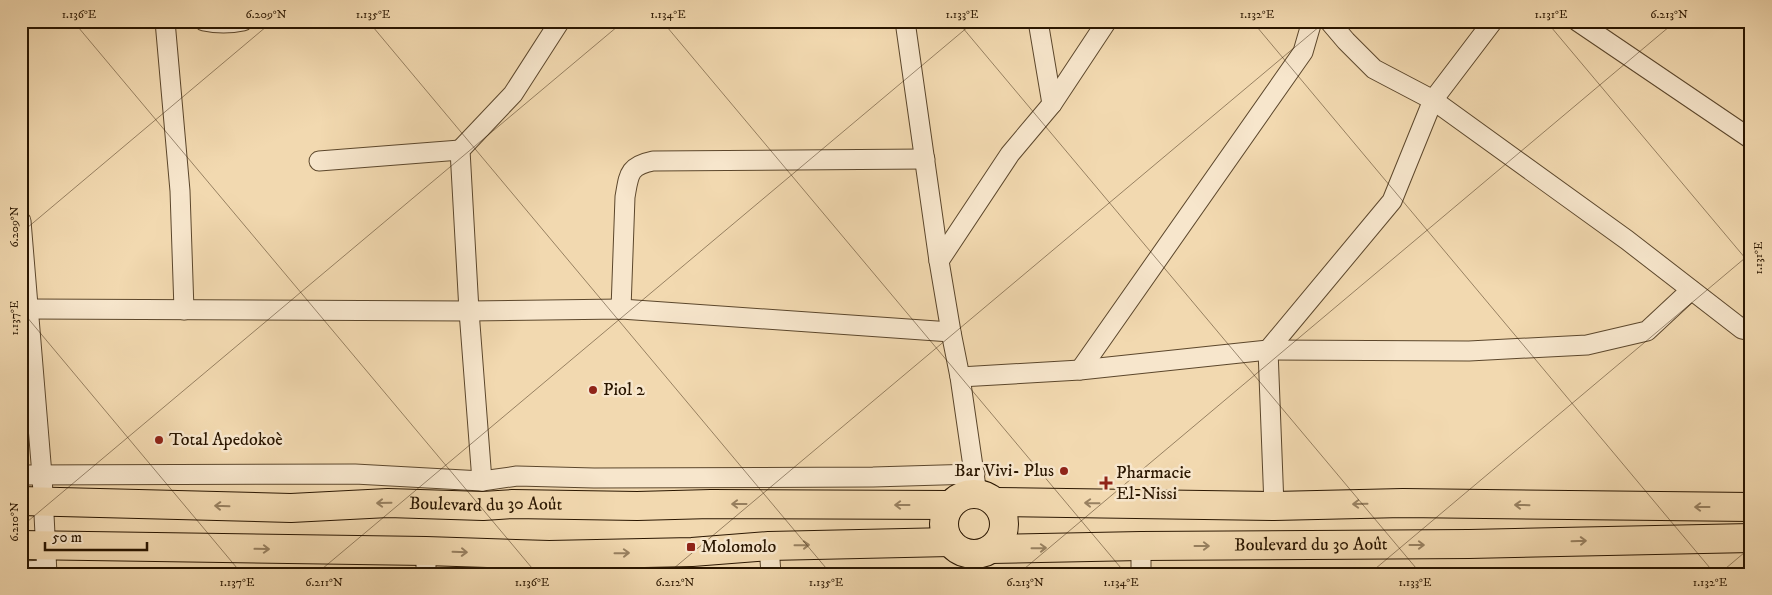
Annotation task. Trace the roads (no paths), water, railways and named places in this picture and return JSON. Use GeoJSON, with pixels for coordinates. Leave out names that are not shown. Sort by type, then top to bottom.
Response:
{"type":"FeatureCollection","features":[{"type":"Feature","properties":{"kind":"highway"},"geometry":{"type":"LineString","coordinates":[[982,490],[1000,509],[1004,517],[1002,535],[998,543],[991,549],[982,553],[964,553],[956,549],[946,534],[945,514],[950,505],[958,498],[982,490],[1274,506],[1403,503],[1751,507]]}},
{"type":"Feature","properties":{"kind":"highway","name":"Boulevard du 30 Août"},"geometry":{"type":"LineString","coordinates":[[36,492],[291,508],[388,503],[483,506],[513,504],[638,506],[711,504],[950,505]]}},
{"type":"Feature","properties":{"kind":"highway","name":"Boulevard du 30 Août"},"geometry":{"type":"LineString","coordinates":[[991,549],[1469,544],[1751,538]]}},
{"type":"Feature","properties":{"kind":"highway"},"geometry":{"type":"LineString","coordinates":[[40,559],[426,563],[558,555],[692,552],[769,546],[950,542]]}},
{"type":"Feature","properties":{"kind":"street"},"geometry":{"type":"LineString","coordinates":[[165,21],[180,191],[184,310]]}},
{"type":"Feature","properties":{"kind":"street"},"geometry":{"type":"LineString","coordinates":[[204,21],[216,24],[230,24],[243,21]]}},
{"type":"Feature","properties":{"kind":"street"},"geometry":{"type":"LineString","coordinates":[[319,161],[460,150],[512,94],[560,21]]}},
{"type":"Feature","properties":{"kind":"street"},"geometry":{"type":"LineString","coordinates":[[36,492],[355,474],[482,481],[517,476],[594,478],[873,477],[982,490],[939,261],[905,21]]}},
{"type":"Feature","properties":{"kind":"street"},"geometry":{"type":"LineString","coordinates":[[1038,21],[1052,104]]}},
{"type":"Feature","properties":{"kind":"street"},"geometry":{"type":"LineString","coordinates":[[939,261],[1010,154],[1052,104],[1107,21]]}},
{"type":"Feature","properties":{"kind":"street"},"geometry":{"type":"LineString","coordinates":[[1080,370],[1303,52],[1312,21]]}},
{"type":"Feature","properties":{"kind":"street"},"geometry":{"type":"LineString","coordinates":[[1329,21],[1346,42],[1374,68],[1432,100],[1627,240],[1742,329],[1751,331]]}},
{"type":"Feature","properties":{"kind":"street"},"geometry":{"type":"LineString","coordinates":[[1274,506],[1268,350],[1392,201],[1432,100],[1493,21]]}},
{"type":"Feature","properties":{"kind":"street"},"geometry":{"type":"LineString","coordinates":[[1577,21],[1751,139]]}},
{"type":"Feature","properties":{"kind":"street"},"geometry":{"type":"LineString","coordinates":[[460,150],[469,311],[482,481]]}},
{"type":"Feature","properties":{"kind":"street"},"geometry":{"type":"LineString","coordinates":[[621,309],[625,197],[632,169],[641,163],[653,161],[926,159]]}},
{"type":"Feature","properties":{"kind":"street"},"geometry":{"type":"LineString","coordinates":[[21,221],[29,309],[40,559],[21,571]]}},
{"type":"Feature","properties":{"kind":"street"},"geometry":{"type":"LineString","coordinates":[[960,377],[1080,370],[1268,350],[1469,350],[1588,345],[1647,331],[1691,290]]}},
{"type":"Feature","properties":{"kind":"street"},"geometry":{"type":"LineString","coordinates":[[29,309],[469,311],[621,309],[951,332]]}},
{"type":"Feature","properties":{"kind":"street"},"geometry":{"type":"LineString","coordinates":[[21,475],[36,492]]}},
{"type":"Feature","properties":{"kind":"street"},"geometry":{"type":"LineString","coordinates":[[769,546],[771,574]]}},
{"type":"Feature","properties":{"kind":"street"},"geometry":{"type":"LineString","coordinates":[[1141,546],[1141,574]]}},
{"type":"Feature","properties":{"kind":"place","name":"Piol 2"},"geometry":{"type":"Point","coordinates":[593,390]}},
{"type":"Feature","properties":{"kind":"place","name":"Total Apedokoè"},"geometry":{"type":"Point","coordinates":[159,440]}},
{"type":"Feature","properties":{"kind":"place","name":"Bar Vivi- Plus"},"geometry":{"type":"Point","coordinates":[1064,471]}},
{"type":"Feature","properties":{"kind":"place","name":"Pharmacie El-Nissi"},"geometry":{"type":"Point","coordinates":[1106,483]}},
{"type":"Feature","properties":{"kind":"place","name":"Molomolo"},"geometry":{"type":"Point","coordinates":[691,547]}}]}
